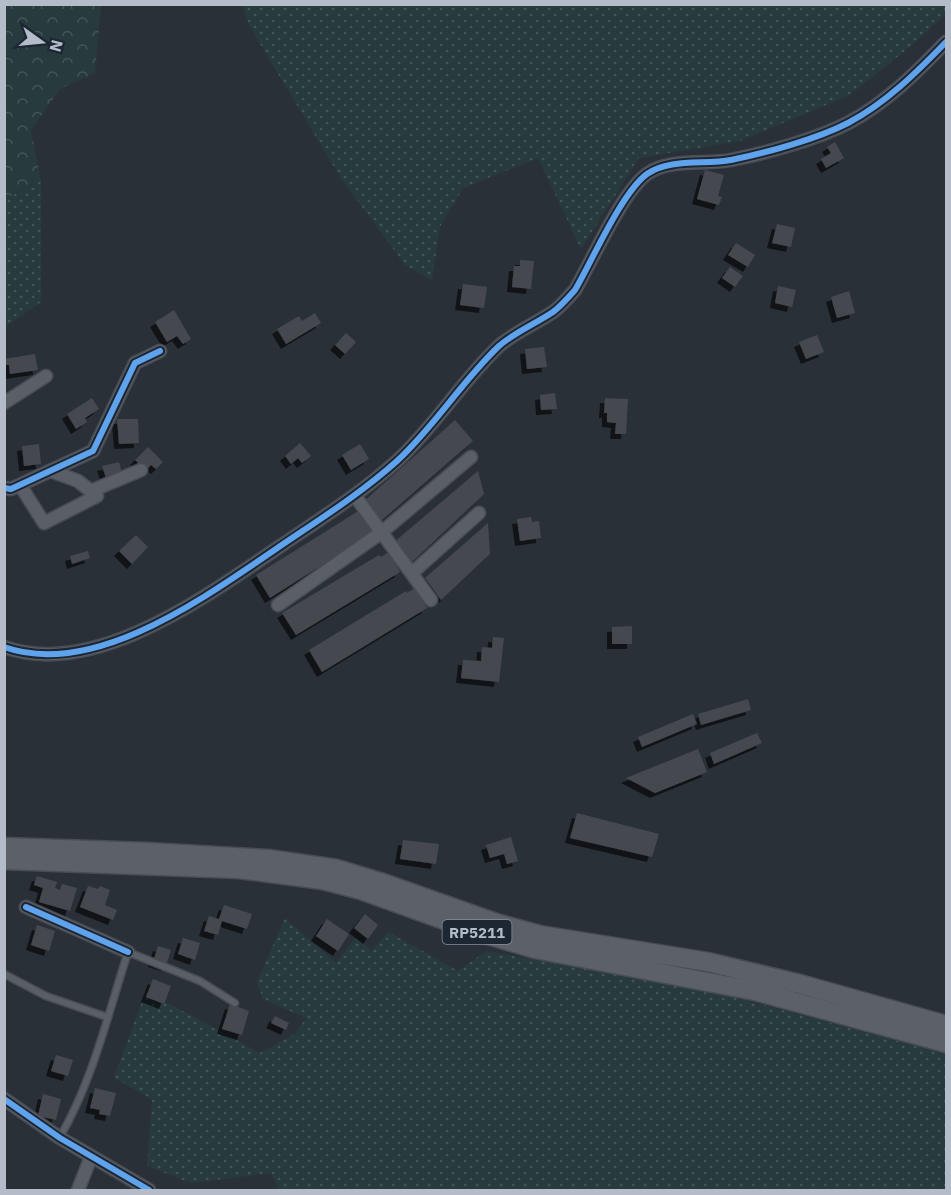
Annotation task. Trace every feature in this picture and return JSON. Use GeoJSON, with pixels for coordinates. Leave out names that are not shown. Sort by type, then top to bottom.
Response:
{"type":"FeatureCollection","features":[{"type":"Feature","properties":{"kind":"main road","name":"RP5211"},"geometry":{"type":"LineString","coordinates":[[4,847],[268,859],[338,869],[496,923],[540,935],[708,962],[800,984],[946,1025]]}},
{"type":"Feature","properties":{"kind":"main road","name":"RP5211"},"geometry":{"type":"LineString","coordinates":[[4,860],[239,869],[323,880],[362,890],[475,931],[535,949],[755,990],[946,1043]]}},
{"type":"Feature","properties":{"kind":"street"},"geometry":{"type":"LineString","coordinates":[[4,646],[35,655],[54,655],[118,640],[146,629],[196,601],[355,496],[422,437],[482,363],[501,344],[564,303],[575,290],[628,195],[645,176],[663,167],[731,160],[809,138],[849,122],[891,94],[946,42]]}},
{"type":"Feature","properties":{"kind":"street"},"geometry":{"type":"LineString","coordinates":[[4,488],[11,489],[93,451],[135,363],[160,351]]}},
{"type":"Feature","properties":{"kind":"street"},"geometry":{"type":"LineString","coordinates":[[4,403],[46,376]]}},
{"type":"Feature","properties":{"kind":"street"},"geometry":{"type":"LineString","coordinates":[[278,605],[382,531],[471,457]]}},
{"type":"Feature","properties":{"kind":"street"},"geometry":{"type":"LineString","coordinates":[[91,491],[141,470]]}},
{"type":"Feature","properties":{"kind":"street"},"geometry":{"type":"LineString","coordinates":[[20,485],[44,523],[97,496],[78,481],[51,471]]}},
{"type":"Feature","properties":{"kind":"street"},"geometry":{"type":"LineString","coordinates":[[355,496],[431,600]]}},
{"type":"Feature","properties":{"kind":"street"},"geometry":{"type":"LineString","coordinates":[[412,573],[478,513]]}},
{"type":"Feature","properties":{"kind":"street"},"geometry":{"type":"LineString","coordinates":[[26,907],[128,952]]}},
{"type":"Feature","properties":{"kind":"street"},"geometry":{"type":"LineString","coordinates":[[4,1099],[60,1138],[148,1191]]}},
{"type":"Feature","properties":{"kind":"street"},"geometry":{"type":"LineString","coordinates":[[78,1191],[91,1157]]}},
{"type":"Feature","properties":{"kind":"lane"},"geometry":{"type":"LineString","coordinates":[[60,1138],[81,1095],[128,952],[200,981],[235,1003]]}},
{"type":"Feature","properties":{"kind":"lane"},"geometry":{"type":"LineString","coordinates":[[4,974],[46,996],[107,1017]]}},
{"type":"Feature","properties":{"kind":"green space"},"geometry":{"type":"Polygon","coordinates":[[[5,4],[101,5],[95,73],[61,88],[31,130],[41,181],[5,199],[5,4]]]}},
{"type":"Feature","properties":{"kind":"green space"},"geometry":{"type":"Polygon","coordinates":[[[946,4],[946,14],[911,46],[850,95],[740,141],[639,158],[581,249],[538,158],[463,188],[440,227],[432,280],[405,265],[340,177],[250,27],[242,5],[946,4]]]}},
{"type":"Feature","properties":{"kind":"green space"},"geometry":{"type":"Polygon","coordinates":[[[41,181],[41,302],[5,327],[5,199],[41,181]]]}},
{"type":"Feature","properties":{"kind":"green space"},"geometry":{"type":"Polygon","coordinates":[[[285,918],[336,963],[356,937],[371,950],[389,932],[458,971],[486,951],[715,992],[946,1054],[946,1190],[279,1190],[271,1173],[191,1183],[147,1166],[152,1100],[114,1077],[146,991],[260,1053],[296,1033],[306,1018],[263,999],[257,982],[285,918]]]}},
{"type":"Feature","properties":{"kind":"building"},"geometry":{"type":"Polygon","coordinates":[[[835,142],[844,158],[826,168],[821,159],[831,153],[827,147],[835,142]]]}},
{"type":"Feature","properties":{"kind":"building"},"geometry":{"type":"Polygon","coordinates":[[[705,170],[724,175],[718,196],[722,197],[719,205],[697,199],[705,170]]]}},
{"type":"Feature","properties":{"kind":"building"},"geometry":{"type":"Polygon","coordinates":[[[777,224],[795,228],[791,247],[772,243],[777,224]]]}},
{"type":"Feature","properties":{"kind":"building"},"geometry":{"type":"Polygon","coordinates":[[[736,243],[755,255],[748,267],[728,255],[736,243]]]}},
{"type":"Feature","properties":{"kind":"building"},"geometry":{"type":"Polygon","coordinates":[[[520,260],[534,261],[531,289],[512,287],[514,266],[520,266],[520,260]]]}},
{"type":"Feature","properties":{"kind":"building"},"geometry":{"type":"Polygon","coordinates":[[[730,267],[743,276],[735,287],[722,278],[730,267]]]}},
{"type":"Feature","properties":{"kind":"building"},"geometry":{"type":"Polygon","coordinates":[[[463,284],[487,287],[484,308],[460,305],[463,284]]]}},
{"type":"Feature","properties":{"kind":"building"},"geometry":{"type":"Polygon","coordinates":[[[778,286],[796,290],[792,307],[775,303],[778,286]]]}},
{"type":"Feature","properties":{"kind":"building"},"geometry":{"type":"Polygon","coordinates":[[[849,291],[855,313],[837,318],[831,297],[849,291]]]}},
{"type":"Feature","properties":{"kind":"building"},"geometry":{"type":"Polygon","coordinates":[[[174,310],[191,339],[183,344],[177,336],[167,342],[155,322],[174,310]]]}},
{"type":"Feature","properties":{"kind":"building"},"geometry":{"type":"Polygon","coordinates":[[[315,313],[321,323],[286,344],[277,329],[299,316],[302,321],[315,313]]]}},
{"type":"Feature","properties":{"kind":"building"},"geometry":{"type":"Polygon","coordinates":[[[346,333],[356,342],[345,354],[335,345],[346,333]]]}},
{"type":"Feature","properties":{"kind":"building"},"geometry":{"type":"Polygon","coordinates":[[[817,335],[824,352],[806,359],[799,342],[817,335]]]}},
{"type":"Feature","properties":{"kind":"building"},"geometry":{"type":"Polygon","coordinates":[[[544,347],[547,367],[527,369],[525,349],[544,347]]]}},
{"type":"Feature","properties":{"kind":"building"},"geometry":{"type":"Polygon","coordinates":[[[35,354],[38,370],[10,374],[9,365],[4,365],[4,359],[35,354]]]}},
{"type":"Feature","properties":{"kind":"building"},"geometry":{"type":"Polygon","coordinates":[[[555,393],[557,409],[541,410],[540,395],[555,393]]]}},
{"type":"Feature","properties":{"kind":"building"},"geometry":{"type":"Polygon","coordinates":[[[92,398],[99,409],[85,418],[87,422],[76,429],[67,414],[92,398]]]}},
{"type":"Feature","properties":{"kind":"building"},"geometry":{"type":"Polygon","coordinates":[[[605,398],[628,399],[626,434],[615,434],[616,423],[607,422],[607,413],[604,413],[605,398]]]}},
{"type":"Feature","properties":{"kind":"building"},"geometry":{"type":"Polygon","coordinates":[[[117,419],[138,419],[139,443],[119,444],[117,419]]]}},
{"type":"Feature","properties":{"kind":"building"},"geometry":{"type":"Polygon","coordinates":[[[455,420],[473,441],[381,521],[362,503],[455,420]]]}},
{"type":"Feature","properties":{"kind":"building"},"geometry":{"type":"Polygon","coordinates":[[[300,443],[311,456],[302,463],[298,458],[291,464],[285,456],[300,443]]]}},
{"type":"Feature","properties":{"kind":"building"},"geometry":{"type":"Polygon","coordinates":[[[39,444],[41,464],[24,466],[22,446],[39,444]]]}},
{"type":"Feature","properties":{"kind":"building"},"geometry":{"type":"Polygon","coordinates":[[[360,444],[369,459],[351,470],[342,455],[360,444]]]}},
{"type":"Feature","properties":{"kind":"building"},"geometry":{"type":"Polygon","coordinates":[[[148,447],[163,462],[156,469],[151,465],[146,470],[135,460],[148,447]]]}},
{"type":"Feature","properties":{"kind":"building"},"geometry":{"type":"Polygon","coordinates":[[[119,462],[122,473],[106,478],[102,466],[119,462]]]}},
{"type":"Feature","properties":{"kind":"building"},"geometry":{"type":"Polygon","coordinates":[[[478,471],[484,494],[410,564],[393,543],[478,471]]]}},
{"type":"Feature","properties":{"kind":"building"},"geometry":{"type":"Polygon","coordinates":[[[360,510],[374,532],[270,598],[256,575],[360,510]]]}},
{"type":"Feature","properties":{"kind":"building"},"geometry":{"type":"Polygon","coordinates":[[[531,517],[532,522],[539,521],[541,538],[520,541],[517,519],[531,517]]]}},
{"type":"Feature","properties":{"kind":"building"},"geometry":{"type":"Polygon","coordinates":[[[488,523],[490,554],[441,600],[425,578],[488,523]]]}},
{"type":"Feature","properties":{"kind":"building"},"geometry":{"type":"Polygon","coordinates":[[[136,535],[148,547],[132,564],[119,551],[136,535]]]}},
{"type":"Feature","properties":{"kind":"building"},"geometry":{"type":"Polygon","coordinates":[[[88,551],[90,558],[72,564],[70,556],[88,551]]]}},
{"type":"Feature","properties":{"kind":"building"},"geometry":{"type":"Polygon","coordinates":[[[389,552],[400,572],[296,635],[282,613],[379,555],[381,557],[389,552]]]}},
{"type":"Feature","properties":{"kind":"building"},"geometry":{"type":"Polygon","coordinates":[[[415,588],[427,608],[322,672],[309,650],[406,591],[407,593],[415,588]]]}},
{"type":"Feature","properties":{"kind":"building"},"geometry":{"type":"Polygon","coordinates":[[[632,626],[632,644],[612,644],[612,627],[632,626]]]}},
{"type":"Feature","properties":{"kind":"building"},"geometry":{"type":"Polygon","coordinates":[[[493,637],[504,638],[499,682],[461,678],[463,660],[481,661],[482,647],[492,648],[493,637]]]}},
{"type":"Feature","properties":{"kind":"building"},"geometry":{"type":"Polygon","coordinates":[[[748,699],[751,710],[701,725],[698,714],[748,699]]]}},
{"type":"Feature","properties":{"kind":"building"},"geometry":{"type":"Polygon","coordinates":[[[693,714],[697,724],[642,747],[638,737],[693,714]]]}},
{"type":"Feature","properties":{"kind":"building"},"geometry":{"type":"Polygon","coordinates":[[[757,733],[762,743],[714,764],[710,753],[757,733]]]}},
{"type":"Feature","properties":{"kind":"building"},"geometry":{"type":"Polygon","coordinates":[[[698,749],[707,772],[655,793],[626,778],[698,749]]]}},
{"type":"Feature","properties":{"kind":"building"},"geometry":{"type":"Polygon","coordinates":[[[577,813],[659,834],[652,857],[570,838],[577,813]]]}},
{"type":"Feature","properties":{"kind":"building"},"geometry":{"type":"Polygon","coordinates":[[[511,837],[518,861],[507,864],[504,854],[490,858],[486,845],[511,837]]]}},
{"type":"Feature","properties":{"kind":"building"},"geometry":{"type":"Polygon","coordinates":[[[403,840],[439,844],[436,864],[400,859],[403,840]]]}},
{"type":"Feature","properties":{"kind":"building"},"geometry":{"type":"Polygon","coordinates":[[[37,876],[57,882],[55,888],[60,890],[62,884],[77,888],[70,911],[39,902],[43,888],[34,885],[37,876]]]}},
{"type":"Feature","properties":{"kind":"building"},"geometry":{"type":"Polygon","coordinates":[[[88,886],[98,889],[100,886],[110,890],[105,905],[117,910],[113,920],[80,907],[88,886]]]}},
{"type":"Feature","properties":{"kind":"building"},"geometry":{"type":"Polygon","coordinates":[[[224,905],[252,914],[247,929],[222,921],[218,935],[204,931],[209,916],[219,919],[224,905]]]}},
{"type":"Feature","properties":{"kind":"building"},"geometry":{"type":"Polygon","coordinates":[[[365,914],[378,925],[368,939],[354,928],[365,914]]]}},
{"type":"Feature","properties":{"kind":"building"},"geometry":{"type":"Polygon","coordinates":[[[327,919],[349,934],[338,951],[316,936],[327,919]]]}},
{"type":"Feature","properties":{"kind":"building"},"geometry":{"type":"Polygon","coordinates":[[[37,925],[55,931],[49,951],[31,945],[37,925]]]}},
{"type":"Feature","properties":{"kind":"building"},"geometry":{"type":"Polygon","coordinates":[[[183,938],[200,943],[195,960],[178,954],[183,938]]]}},
{"type":"Feature","properties":{"kind":"building"},"geometry":{"type":"Polygon","coordinates":[[[158,946],[171,950],[166,966],[153,962],[158,946]]]}},
{"type":"Feature","properties":{"kind":"building"},"geometry":{"type":"Polygon","coordinates":[[[153,979],[171,986],[164,1004],[146,997],[153,979]]]}},
{"type":"Feature","properties":{"kind":"building"},"geometry":{"type":"Polygon","coordinates":[[[230,1004],[249,1011],[242,1035],[222,1029],[230,1004]]]}},
{"type":"Feature","properties":{"kind":"building"},"geometry":{"type":"Polygon","coordinates":[[[275,1016],[289,1023],[286,1030],[271,1023],[275,1016]]]}},
{"type":"Feature","properties":{"kind":"building"},"geometry":{"type":"Polygon","coordinates":[[[56,1055],[73,1060],[68,1076],[51,1071],[56,1055]]]}},
{"type":"Feature","properties":{"kind":"building"},"geometry":{"type":"Polygon","coordinates":[[[95,1088],[116,1093],[110,1116],[99,1114],[100,1110],[90,1108],[95,1088]]]}},
{"type":"Feature","properties":{"kind":"building"},"geometry":{"type":"Polygon","coordinates":[[[43,1094],[61,1099],[56,1120],[38,1116],[43,1094]]]}},
{"type":"Feature","properties":{"kind":"cycle path"},"geometry":{"type":"LineString","coordinates":[[4,647],[39,654],[74,652],[111,643],[147,628],[216,589],[338,507],[383,473],[411,447],[499,346],[562,305],[575,290],[618,211],[637,183],[647,174],[676,164],[731,160],[760,154],[836,129],[862,115],[888,96],[946,42]]}},
{"type":"Feature","properties":{"kind":"cycle path"},"geometry":{"type":"LineString","coordinates":[[4,488],[11,489],[93,451],[135,363],[160,351]]}},
{"type":"Feature","properties":{"kind":"cycle path"},"geometry":{"type":"LineString","coordinates":[[26,907],[128,952]]}},
{"type":"Feature","properties":{"kind":"cycle path"},"geometry":{"type":"LineString","coordinates":[[4,1099],[60,1138],[149,1190]]}}]}
